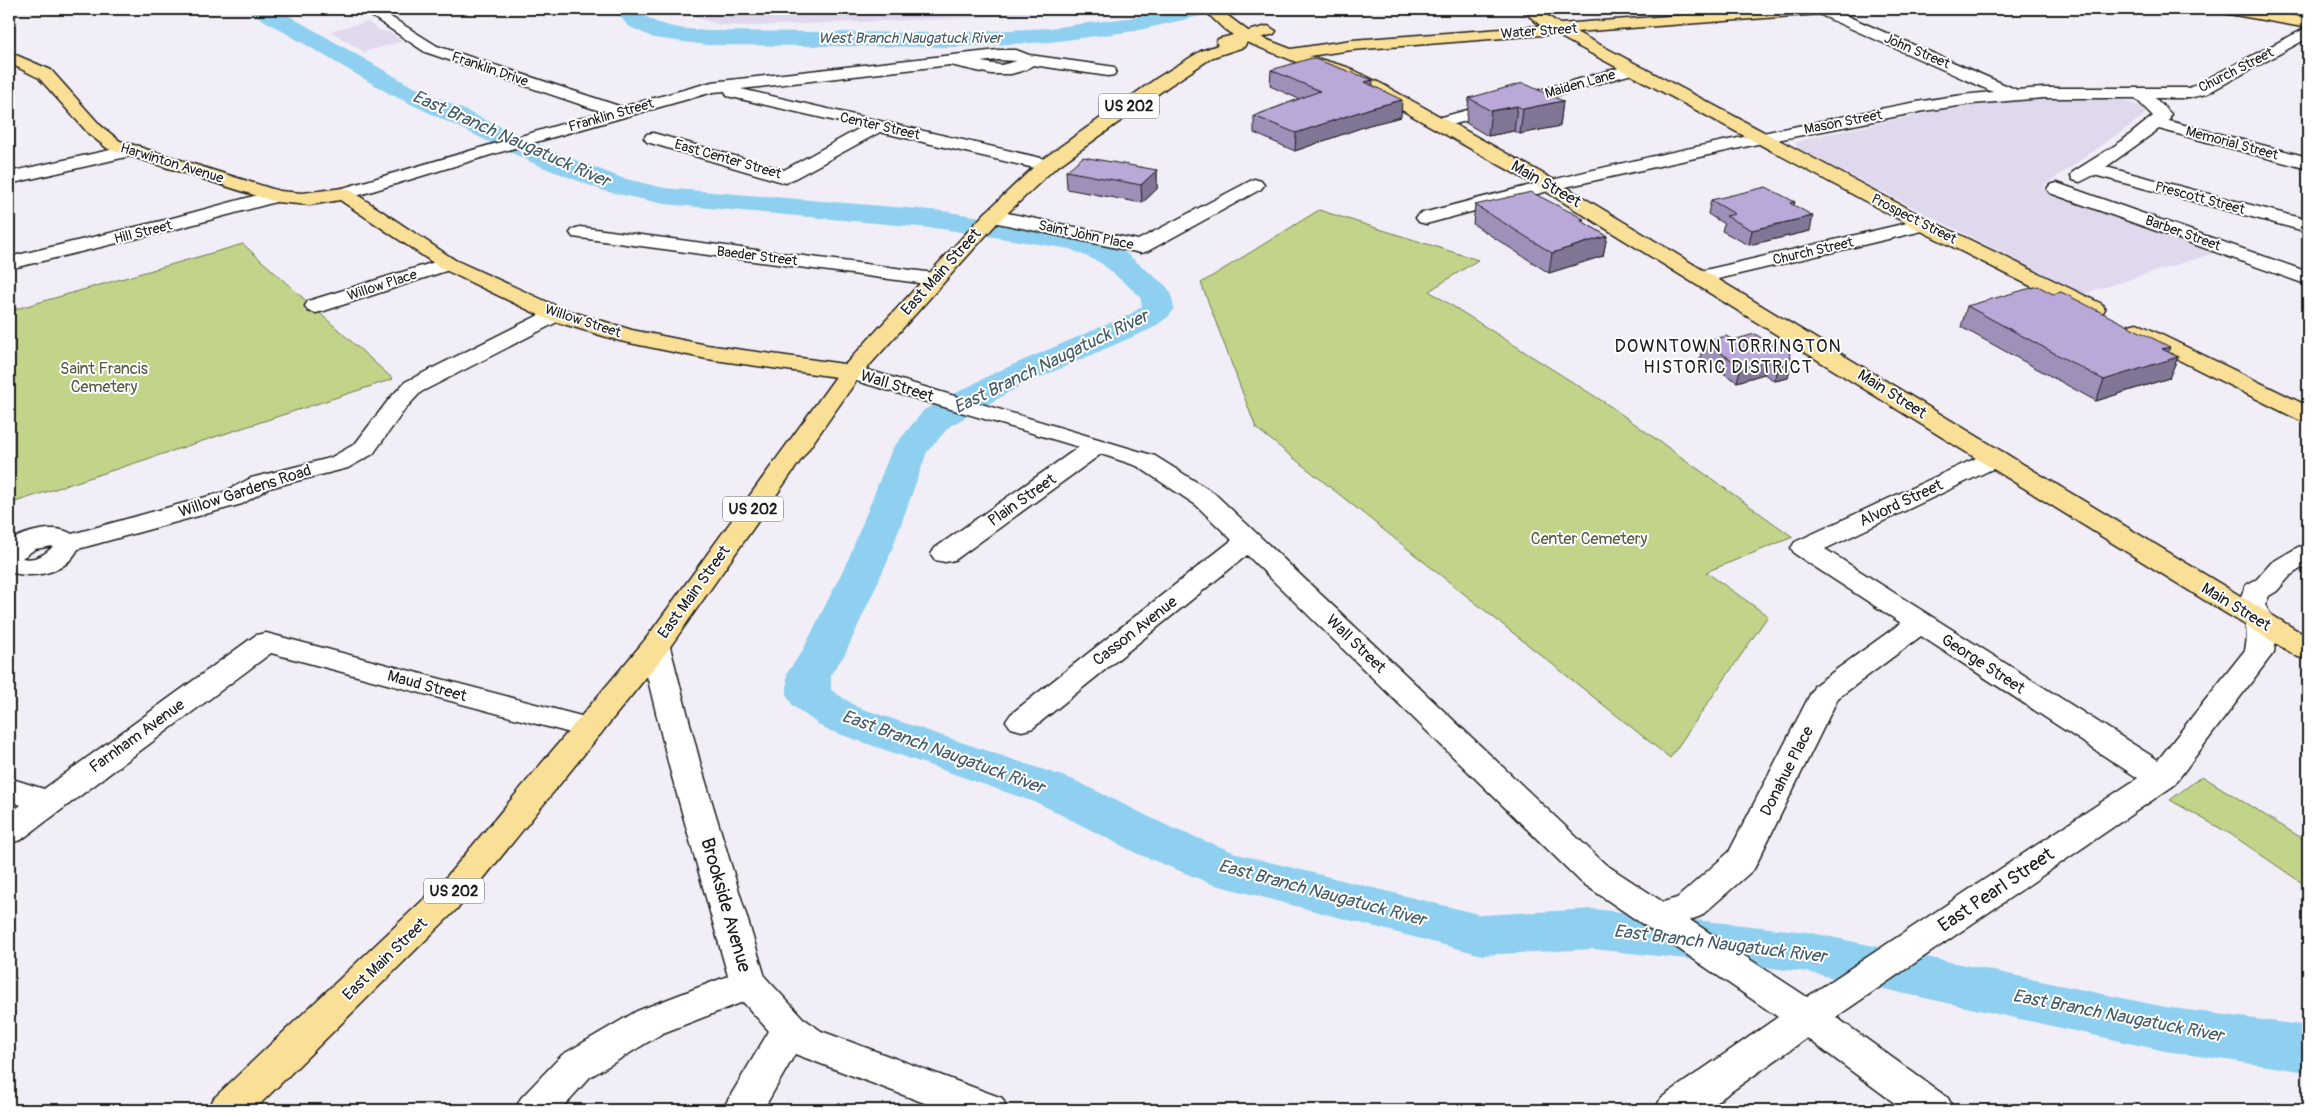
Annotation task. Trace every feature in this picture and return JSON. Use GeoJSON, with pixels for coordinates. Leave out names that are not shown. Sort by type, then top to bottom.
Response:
{"type":"FeatureCollection","features":[{"type":"Feature","properties":{"kind":"main road","name":"Prospect Street"},"geometry":{"type":"LineString","coordinates":[[1528,9],[1559,30],[1924,225],[2308,415]]}},
{"type":"Feature","properties":{"kind":"main road","name":"Water Street"},"geometry":{"type":"LineString","coordinates":[[1287,54],[1308,50],[1820,9]]}},
{"type":"Feature","properties":{"kind":"main road"},"geometry":{"type":"LineString","coordinates":[[2229,9],[2308,23]]}},
{"type":"Feature","properties":{"kind":"main road","name":"Main Street"},"geometry":{"type":"LineString","coordinates":[[1216,15],[1287,54],[1341,71],[1441,123],[1549,185],[2308,650]]}},
{"type":"Feature","properties":{"kind":"main road","name":"East Main Street"},"geometry":{"type":"LineString","coordinates":[[228,1110],[454,890],[590,728],[655,647],[851,372],[934,278],[992,217],[1047,165],[1184,67],[1214,51],[1237,44],[1243,29],[1268,31]]}},
{"type":"Feature","properties":{"kind":"main road","name":"Main Street"},"geometry":{"type":"LineString","coordinates":[[1268,31],[1335,63],[1341,71]]}},
{"type":"Feature","properties":{"kind":"main road","name":"Harwinton Avenue"},"geometry":{"type":"LineString","coordinates":[[9,57],[45,74],[95,130],[114,145],[276,196]]}},
{"type":"Feature","properties":{"kind":"main road","name":"Franklin Street"},"geometry":{"type":"LineString","coordinates":[[276,196],[309,200],[343,194]]}},
{"type":"Feature","properties":{"kind":"main road","name":"Willow Street"},"geometry":{"type":"LineString","coordinates":[[343,194],[448,264],[555,314],[628,336],[706,352],[851,372]]}},
{"type":"Feature","properties":{"kind":"street","name":"Franklin Drive"},"geometry":{"type":"LineString","coordinates":[[368,9],[431,49],[620,112]]}},
{"type":"Feature","properties":{"kind":"street","name":"John Street"},"geometry":{"type":"LineString","coordinates":[[1820,9],[2014,95]]}},
{"type":"Feature","properties":{"kind":"street","name":"Church Street"},"geometry":{"type":"LineString","coordinates":[[2141,94],[2177,94],[2200,90],[2308,32]]}},
{"type":"Feature","properties":{"kind":"street","name":"Franklin Street"},"geometry":{"type":"LineString","coordinates":[[343,194],[532,137],[712,87],[952,61],[1007,69],[1024,65],[1027,62],[1026,59],[1108,71]]}},
{"type":"Feature","properties":{"kind":"street","name":"Maiden Lane"},"geometry":{"type":"LineString","coordinates":[[1441,123],[1633,69]]}},
{"type":"Feature","properties":{"kind":"street","name":"Center Street"},"geometry":{"type":"LineString","coordinates":[[712,87],[1047,165]]}},
{"type":"Feature","properties":{"kind":"street","name":"Mason Street"},"geometry":{"type":"LineString","coordinates":[[1426,218],[1549,185],[1762,138],[1924,106],[2014,95],[2141,94]]}},
{"type":"Feature","properties":{"kind":"street"},"geometry":{"type":"LineString","coordinates":[[2091,169],[2162,118],[2162,114],[2141,94]]}},
{"type":"Feature","properties":{"kind":"street","name":"Memorial Street"},"geometry":{"type":"LineString","coordinates":[[2156,123],[2308,163]]}},
{"type":"Feature","properties":{"kind":"street","name":"East Center Street"},"geometry":{"type":"LineString","coordinates":[[653,138],[786,177],[879,125]]}},
{"type":"Feature","properties":{"kind":"street"},"geometry":{"type":"LineString","coordinates":[[9,178],[133,150]]}},
{"type":"Feature","properties":{"kind":"street","name":"Barber Street"},"geometry":{"type":"LineString","coordinates":[[2091,169],[2057,190],[2308,279]]}},
{"type":"Feature","properties":{"kind":"street","name":"Prescott Street"},"geometry":{"type":"LineString","coordinates":[[2091,169],[2308,226]]}},
{"type":"Feature","properties":{"kind":"street","name":"Saint John Place"},"geometry":{"type":"LineString","coordinates":[[992,217],[1141,247],[1254,185]]}},
{"type":"Feature","properties":{"kind":"street","name":"Hill Street"},"geometry":{"type":"LineString","coordinates":[[9,263],[151,230],[276,196]]}},
{"type":"Feature","properties":{"kind":"street","name":"Church Street"},"geometry":{"type":"LineString","coordinates":[[1701,277],[1924,225]]}},
{"type":"Feature","properties":{"kind":"street","name":"Baeder Street"},"geometry":{"type":"LineString","coordinates":[[580,233],[934,278]]}},
{"type":"Feature","properties":{"kind":"street","name":"Willow Place"},"geometry":{"type":"LineString","coordinates":[[316,306],[448,264]]}},
{"type":"Feature","properties":{"kind":"street","name":"Willow Gardens Road"},"geometry":{"type":"LineString","coordinates":[[9,562],[16,567],[46,563],[62,554],[67,544],[233,498],[260,483],[339,463],[364,449],[398,403],[413,387],[555,314]]}},
{"type":"Feature","properties":{"kind":"street","name":"Wall Street"},"geometry":{"type":"LineString","coordinates":[[851,372],[1146,461],[1205,500],[1593,873],[1746,975],[1822,1007],[1934,1110]]}},
{"type":"Feature","properties":{"kind":"street","name":"Plain Street"},"geometry":{"type":"LineString","coordinates":[[945,554],[1098,445]]}},
{"type":"Feature","properties":{"kind":"street","name":"Alvord Street"},"geometry":{"type":"LineString","coordinates":[[1805,548],[1996,458]]}},
{"type":"Feature","properties":{"kind":"street","name":"Willow Gardens Road"},"geometry":{"type":"LineString","coordinates":[[9,556],[18,547],[35,539],[60,538],[67,544]]}},
{"type":"Feature","properties":{"kind":"street","name":"Casson Avenue"},"geometry":{"type":"LineString","coordinates":[[1022,721],[1248,541]]}},
{"type":"Feature","properties":{"kind":"street","name":"George Street"},"geometry":{"type":"LineString","coordinates":[[1805,548],[2162,778]]}},
{"type":"Feature","properties":{"kind":"street"},"geometry":{"type":"LineString","coordinates":[[2260,622],[2266,617],[2274,596],[2267,585],[2281,569],[2308,553]]}},
{"type":"Feature","properties":{"kind":"street","name":"East Pearl Street"},"geometry":{"type":"LineString","coordinates":[[1675,1110],[1822,1007],[2162,778],[2259,652],[2262,638],[2260,622]]}},
{"type":"Feature","properties":{"kind":"street","name":"Donahue Place"},"geometry":{"type":"LineString","coordinates":[[1660,919],[1689,907],[1742,860],[1826,692],[1920,623]]}},
{"type":"Feature","properties":{"kind":"street","name":"Maud Street"},"geometry":{"type":"LineString","coordinates":[[266,642],[590,728]]}},
{"type":"Feature","properties":{"kind":"street","name":"Farnham Avenue"},"geometry":{"type":"LineString","coordinates":[[9,831],[266,642]]}},
{"type":"Feature","properties":{"kind":"street","name":"Brookside Avenue"},"geometry":{"type":"LineString","coordinates":[[655,647],[685,766],[749,984],[790,1029],[807,1042],[988,1110]]}},
{"type":"Feature","properties":{"kind":"street"},"geometry":{"type":"LineString","coordinates":[[9,788],[47,802]]}},
{"type":"Feature","properties":{"kind":"street"},"geometry":{"type":"LineString","coordinates":[[535,1110],[576,1066],[650,1022],[749,984]]}},
{"type":"Feature","properties":{"kind":"street"},"geometry":{"type":"LineString","coordinates":[[742,1110],[790,1029]]}},
{"type":"Feature","properties":{"kind":"shaded area"},"geometry":{"type":"Polygon","coordinates":[[[680,9],[1084,9],[971,18],[752,26],[720,25],[695,17],[680,9]]]}},
{"type":"Feature","properties":{"kind":"shaded area"},"geometry":{"type":"Polygon","coordinates":[[[367,22],[403,41],[364,52],[330,31],[367,22]]]}},
{"type":"Feature","properties":{"kind":"shaded area"},"geometry":{"type":"Polygon","coordinates":[[[2084,97],[2124,100],[2141,107],[2145,115],[2041,188],[2221,251],[2083,294],[1799,149],[1796,145],[1796,142],[1818,136],[1946,109],[2028,99],[2084,97]]]}},
{"type":"Feature","properties":{"kind":"green space","name":"Center Cemetery"},"geometry":{"type":"Polygon","coordinates":[[[1319,210],[1478,260],[1429,291],[1610,406],[1793,537],[1706,572],[1768,616],[1670,758],[1256,428],[1201,283],[1319,210]]]}},
{"type":"Feature","properties":{"kind":"green space","name":"Saint Francis Cemetery"},"geometry":{"type":"Polygon","coordinates":[[[243,244],[393,379],[9,504],[9,311],[243,244]]]}},
{"type":"Feature","properties":{"kind":"green space"},"geometry":{"type":"Polygon","coordinates":[[[2202,776],[2308,842],[2308,887],[2232,835],[2170,800],[2202,776]]]}},
{"type":"Feature","properties":{"kind":"building"},"geometry":{"type":"Polygon","coordinates":[[[1312,58],[1373,80],[1365,82],[1402,100],[1371,108],[1296,133],[1254,116],[1320,91],[1271,70],[1312,58]]]}},
{"type":"Feature","properties":{"kind":"building"},"geometry":{"type":"Polygon","coordinates":[[[1523,83],[1563,101],[1523,109],[1517,106],[1491,111],[1469,98],[1523,83]]]}},
{"type":"Feature","properties":{"kind":"building"},"geometry":{"type":"Polygon","coordinates":[[[1083,157],[1157,170],[1141,185],[1066,171],[1083,157]]]}},
{"type":"Feature","properties":{"kind":"building"},"geometry":{"type":"Polygon","coordinates":[[[1766,187],[1795,202],[1790,203],[1813,216],[1752,230],[1726,216],[1735,214],[1711,200],[1766,187]]]}},
{"type":"Feature","properties":{"kind":"building"},"geometry":{"type":"Polygon","coordinates":[[[1531,192],[1584,219],[1580,220],[1607,236],[1552,253],[1475,205],[1531,192]]]}},
{"type":"Feature","properties":{"kind":"building"},"geometry":{"type":"Polygon","coordinates":[[[2038,286],[2053,294],[2061,292],[2170,347],[2162,349],[2178,357],[2104,380],[1967,306],[2038,286]]]}},
{"type":"Feature","properties":{"kind":"building"},"geometry":{"type":"Polygon","coordinates":[[[1755,334],[1773,345],[1788,349],[1792,361],[1779,365],[1768,358],[1741,366],[1704,342],[1726,336],[1733,340],[1755,334]]]}},
{"type":"Feature","properties":{"kind":"waterway","name":"East Branch Naugatuck River"},"geometry":{"type":"LineString","coordinates":[[261,9],[399,89],[545,158],[614,185],[664,196],[942,220],[1077,241],[1112,257],[1155,293],[1158,309],[1142,321],[1006,380],[937,418],[910,449],[868,560],[823,654],[809,673],[809,696],[841,718],[1057,792],[1155,841],[1230,871],[1482,935],[1593,929],[1807,952],[2165,1029],[2308,1049]]}},
{"type":"Feature","properties":{"kind":"waterway","name":"West Branch Naugatuck River"},"geometry":{"type":"LineString","coordinates":[[625,9],[636,21],[662,33],[707,38],[954,40],[1050,35],[1135,24],[1201,9]]}},
{"type":"Feature","properties":{"kind":"district","name":"DOWNTOWN TORRINGTON HISTORIC DISTRICT"},"geometry":{"type":"Point","coordinates":[1728,356]}}]}
